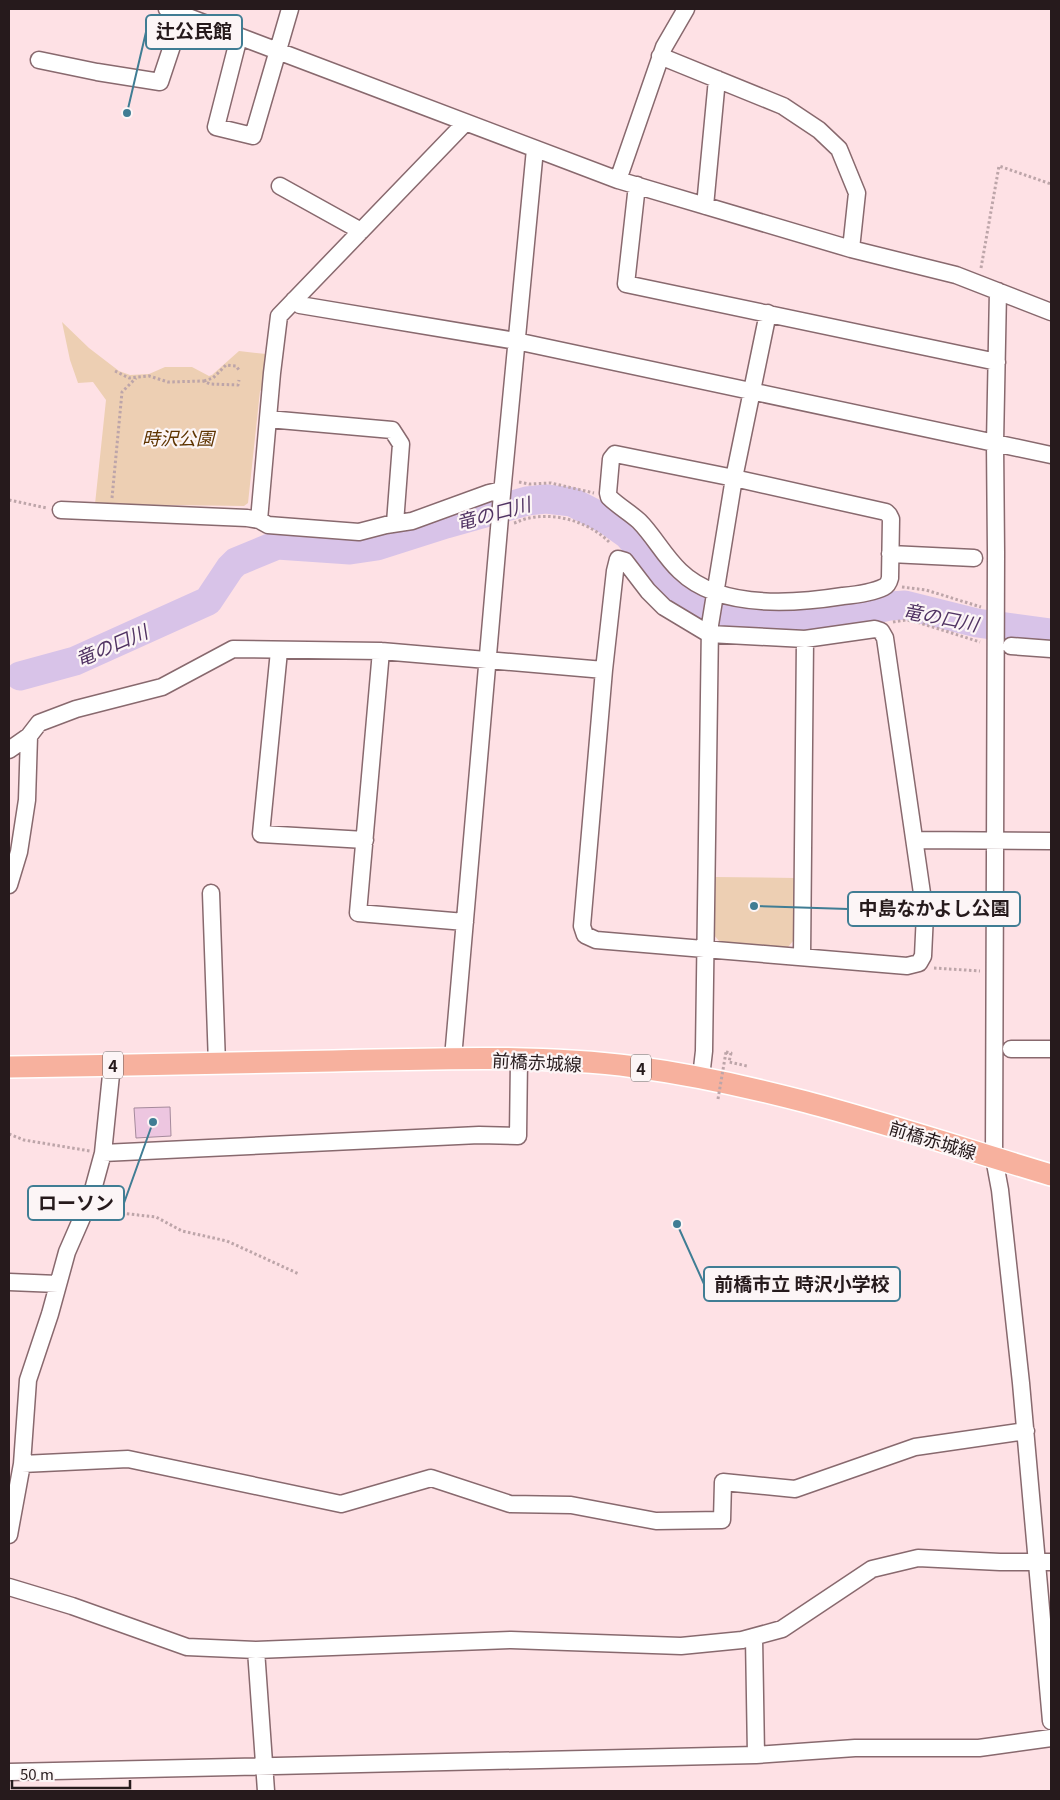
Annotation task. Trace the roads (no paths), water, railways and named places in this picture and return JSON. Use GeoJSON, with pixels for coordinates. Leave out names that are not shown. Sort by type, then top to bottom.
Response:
{"type":"FeatureCollection","features":[{"type":"Feature","properties":{"kind":"main road","name":"前橋赤城線"},"geometry":{"type":"LineString","coordinates":[[9,1067],[453,1058],[519,1059],[632,1066],[701,1077],[799,1099],[1051,1175]]}},
{"type":"Feature","properties":{"kind":"street"},"geometry":{"type":"LineString","coordinates":[[239,37],[216,127],[254,136],[290,9]]}},
{"type":"Feature","properties":{"kind":"street"},"geometry":{"type":"LineString","coordinates":[[618,180],[660,56],[686,9]]}},
{"type":"Feature","properties":{"kind":"street"},"geometry":{"type":"LineString","coordinates":[[39,60],[160,82],[174,12],[618,180],[851,249],[956,275],[1051,312]]}},
{"type":"Feature","properties":{"kind":"street"},"geometry":{"type":"LineString","coordinates":[[660,56],[783,106],[819,130],[839,149],[857,193],[851,249]]}},
{"type":"Feature","properties":{"kind":"street"},"geometry":{"type":"LineString","coordinates":[[705,206],[717,79]]}},
{"type":"Feature","properties":{"kind":"street"},"geometry":{"type":"LineString","coordinates":[[259,520],[279,316],[465,123]]}},
{"type":"Feature","properties":{"kind":"street"},"geometry":{"type":"LineString","coordinates":[[453,1058],[488,660],[507,523],[502,492],[535,149]]}},
{"type":"Feature","properties":{"kind":"street"},"geometry":{"type":"LineString","coordinates":[[637,185],[626,284],[997,362]]}},
{"type":"Feature","properties":{"kind":"street"},"geometry":{"type":"LineString","coordinates":[[280,186],[361,231]]}},
{"type":"Feature","properties":{"kind":"street"},"geometry":{"type":"LineString","coordinates":[[998,291],[989,610],[994,840],[994,1158],[1000,1190],[1026,1431],[1044,1562],[1051,1721]]}},
{"type":"Feature","properties":{"kind":"street"},"geometry":{"type":"LineString","coordinates":[[294,300],[300,305],[516,341],[1051,455]]}},
{"type":"Feature","properties":{"kind":"street"},"geometry":{"type":"LineString","coordinates":[[701,1077],[704,1051],[706,949],[709,630],[734,478],[768,313]]}},
{"type":"Feature","properties":{"kind":"street"},"geometry":{"type":"LineString","coordinates":[[268,418],[392,430],[401,444],[395,524]]}},
{"type":"Feature","properties":{"kind":"street"},"geometry":{"type":"LineString","coordinates":[[615,454],[621,454],[886,512],[890,515],[891,519],[890,554],[890,578],[888,584],[883,588],[846,596],[782,603],[715,595],[693,582],[679,570],[638,520],[609,497],[611,459],[615,454]]}},
{"type":"Feature","properties":{"kind":"street"},"geometry":{"type":"LineString","coordinates":[[61,510],[259,520],[268,525],[359,532],[412,521],[489,493],[502,492]]}},
{"type":"Feature","properties":{"kind":"street"},"geometry":{"type":"LineString","coordinates":[[890,554],[974,558]]}},
{"type":"Feature","properties":{"kind":"street"},"geometry":{"type":"LineString","coordinates":[[618,559],[625,561],[648,591],[664,607],[709,630],[805,639],[875,629],[881,631],[885,638],[924,914],[922,956],[919,963],[907,966],[596,940],[585,935],[582,926],[604,670],[618,559]]}},
{"type":"Feature","properties":{"kind":"street"},"geometry":{"type":"LineString","coordinates":[[802,957],[805,639]]}},
{"type":"Feature","properties":{"kind":"street"},"geometry":{"type":"LineString","coordinates":[[1011,646],[1051,649]]}},
{"type":"Feature","properties":{"kind":"street"},"geometry":{"type":"LineString","coordinates":[[9,750],[30,736],[40,723],[76,709],[162,687],[233,649],[381,651],[604,670]]}},
{"type":"Feature","properties":{"kind":"street"},"geometry":{"type":"LineString","coordinates":[[279,651],[261,834],[365,840]]}},
{"type":"Feature","properties":{"kind":"street"},"geometry":{"type":"LineString","coordinates":[[381,651],[358,913],[465,922]]}},
{"type":"Feature","properties":{"kind":"street"},"geometry":{"type":"LineString","coordinates":[[9,885],[19,852],[27,800],[30,736]]}},
{"type":"Feature","properties":{"kind":"street"},"geometry":{"type":"LineString","coordinates":[[915,840],[1051,841]]}},
{"type":"Feature","properties":{"kind":"street"},"geometry":{"type":"LineString","coordinates":[[211,893],[217,1064]]}},
{"type":"Feature","properties":{"kind":"street"},"geometry":{"type":"LineString","coordinates":[[1011,1049],[1051,1049]]}},
{"type":"Feature","properties":{"kind":"street"},"geometry":{"type":"LineString","coordinates":[[103,1153],[478,1135],[518,1136],[519,1059]]}},
{"type":"Feature","properties":{"kind":"street"},"geometry":{"type":"LineString","coordinates":[[9,1535],[22,1464],[28,1380],[50,1314],[67,1252],[91,1197],[103,1153],[112,1065]]}},
{"type":"Feature","properties":{"kind":"street"},"geometry":{"type":"LineString","coordinates":[[9,1282],[58,1284]]}},
{"type":"Feature","properties":{"kind":"street"},"geometry":{"type":"LineString","coordinates":[[22,1464],[128,1459],[341,1504],[431,1478],[510,1504],[571,1505],[656,1521],[722,1520],[723,1482],[795,1489],[915,1447],[1026,1431]]}},
{"type":"Feature","properties":{"kind":"street"},"geometry":{"type":"LineString","coordinates":[[9,1588],[72,1606],[187,1647],[256,1650],[511,1640],[681,1646],[742,1640],[782,1629],[872,1569],[918,1558],[1044,1562]]}},
{"type":"Feature","properties":{"kind":"street"},"geometry":{"type":"LineString","coordinates":[[754,1637],[756,1755]]}},
{"type":"Feature","properties":{"kind":"street"},"geometry":{"type":"LineString","coordinates":[[256,1650],[266,1791]]}},
{"type":"Feature","properties":{"kind":"street"},"geometry":{"type":"LineString","coordinates":[[9,1772],[756,1755],[856,1748],[979,1748],[1051,1738]]}},
{"type":"Feature","properties":{"kind":"waterway","name":"竜の口川"},"geometry":{"type":"LineString","coordinates":[[20,676],[75,661],[208,601],[236,562],[277,545],[350,550],[377,546],[527,501],[546,499],[572,502],[607,520],[628,535],[669,584],[697,605],[725,619],[839,618],[890,606],[905,605],[977,623],[1051,633]]}},
{"type":"Feature","properties":{"kind":"waterway","name":"竜の口川"},"geometry":{"type":"LineString","coordinates":[[9,676],[20,676]]}},
{"type":"Feature","properties":{"kind":"waterway","name":"竜の口川"},"geometry":{"type":"LineString","coordinates":[[9,683],[20,676]]}},
{"type":"Feature","properties":{"kind":"place","name":"辻公民館"},"geometry":{"type":"Point","coordinates":[127,113]}},
{"type":"Feature","properties":{"kind":"place","name":"中島なかよし公園"},"geometry":{"type":"Point","coordinates":[754,906]}},
{"type":"Feature","properties":{"kind":"place","name":"ローソン"},"geometry":{"type":"Point","coordinates":[153,1122]}},
{"type":"Feature","properties":{"kind":"place","name":"前橋市立 時沢小学校"},"geometry":{"type":"Point","coordinates":[677,1224]}},
{"type":"Feature","properties":{"kind":"park label","name":"時沢公園"},"geometry":{"type":"Point","coordinates":[178,437]}}]}
